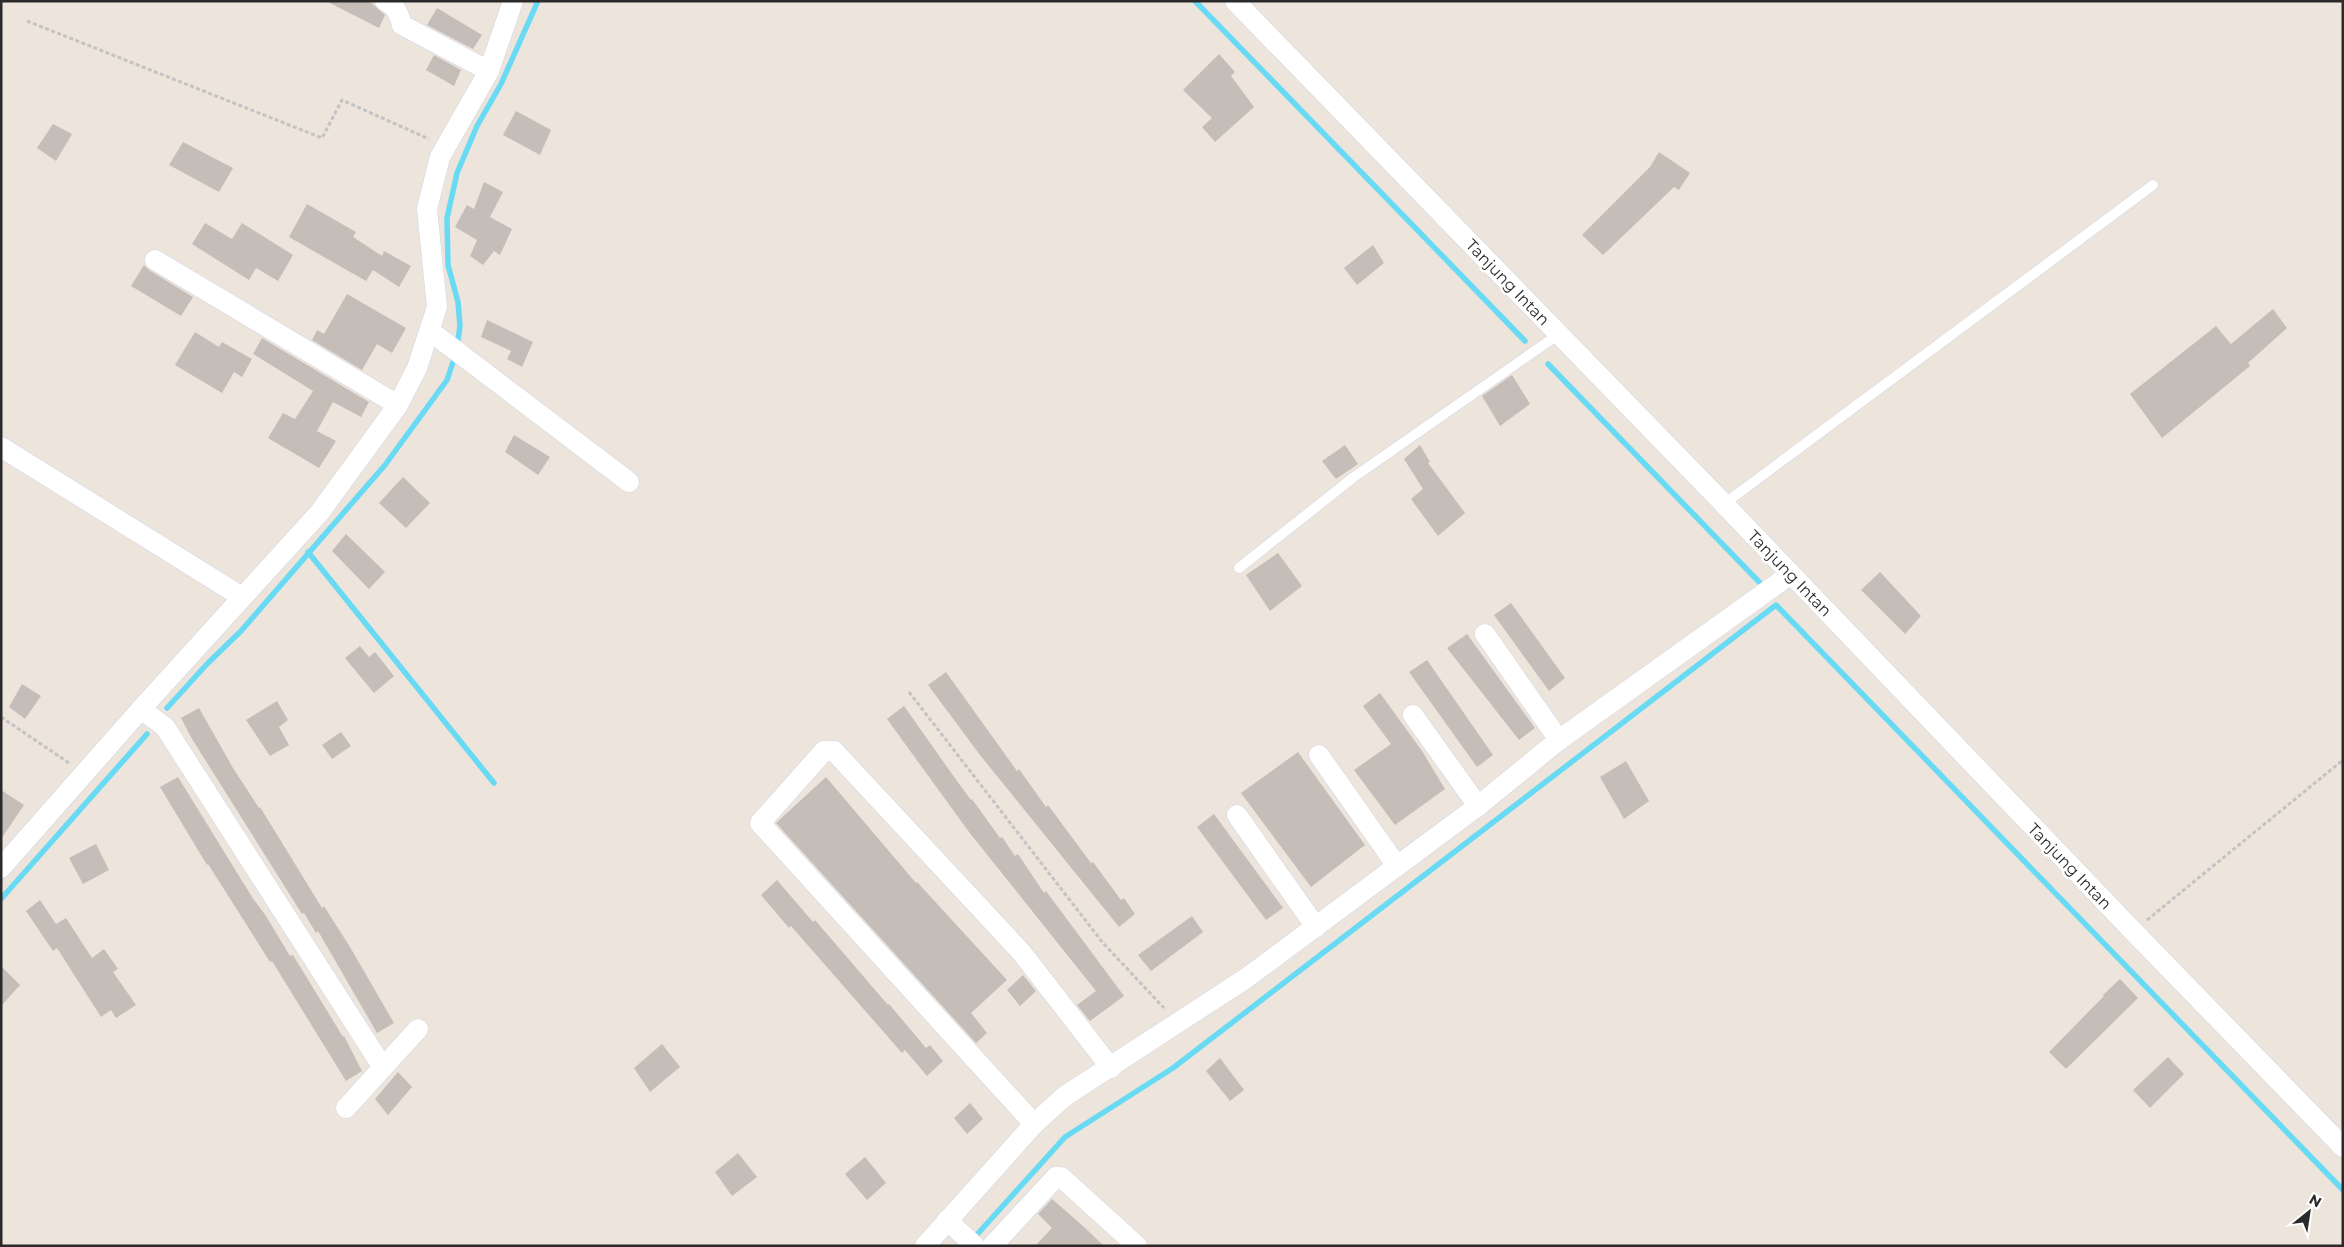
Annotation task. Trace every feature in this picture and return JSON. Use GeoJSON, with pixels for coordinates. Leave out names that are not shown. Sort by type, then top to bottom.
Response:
{"type":"FeatureCollection","features":[{"type":"Feature","properties":{"kind":"street"},"geometry":{"type":"LineString","coordinates":[[385,1],[392,4],[398,12],[402,24],[489,71]]}},
{"type":"Feature","properties":{"kind":"street"},"geometry":{"type":"LineString","coordinates":[[1,868],[141,709],[320,512],[398,405],[417,368],[437,307],[427,209],[440,157],[489,71],[513,1]]}},
{"type":"Feature","properties":{"kind":"street","name":"Tanjung Intan"},"geometry":{"type":"LineString","coordinates":[[1235,1],[1724,504],[2343,1147]]}},
{"type":"Feature","properties":{"kind":"street"},"geometry":{"type":"LineString","coordinates":[[155,260],[398,405]]}},
{"type":"Feature","properties":{"kind":"street"},"geometry":{"type":"LineString","coordinates":[[430,332],[629,482]]}},
{"type":"Feature","properties":{"kind":"street"},"geometry":{"type":"LineString","coordinates":[[1,447],[242,597]]}},
{"type":"Feature","properties":{"kind":"street"},"geometry":{"type":"LineString","coordinates":[[925,1246],[952,1225],[1034,1124],[1065,1096],[1245,979],[1478,806],[1559,740],[1791,574]]}},
{"type":"Feature","properties":{"kind":"street"},"geometry":{"type":"LineString","coordinates":[[1486,634],[1559,740]]}},
{"type":"Feature","properties":{"kind":"street"},"geometry":{"type":"LineString","coordinates":[[141,709],[166,727],[382,1066]]}},
{"type":"Feature","properties":{"kind":"street"},"geometry":{"type":"LineString","coordinates":[[1413,715],[1478,806]]}},
{"type":"Feature","properties":{"kind":"street"},"geometry":{"type":"LineString","coordinates":[[1034,1124],[760,823],[824,751],[834,751],[1022,953],[1110,1068]]}},
{"type":"Feature","properties":{"kind":"street"},"geometry":{"type":"LineString","coordinates":[[1319,755],[1397,866]]}},
{"type":"Feature","properties":{"kind":"street"},"geometry":{"type":"LineString","coordinates":[[1237,815],[1316,927]]}},
{"type":"Feature","properties":{"kind":"street"},"geometry":{"type":"LineString","coordinates":[[346,1108],[418,1028]]}},
{"type":"Feature","properties":{"kind":"street"},"geometry":{"type":"LineString","coordinates":[[992,1246],[1056,1178],[1061,1177],[1137,1246]]}},
{"type":"Feature","properties":{"kind":"street"},"geometry":{"type":"LineString","coordinates":[[952,1225],[975,1246]]}},
{"type":"Feature","properties":{"kind":"lane"},"geometry":{"type":"LineString","coordinates":[[1724,504],[2153,185]]}},
{"type":"Feature","properties":{"kind":"lane"},"geometry":{"type":"LineString","coordinates":[[1239,568],[1354,477],[1559,334]]}},
{"type":"Feature","properties":{"kind":"path"},"geometry":{"type":"LineString","coordinates":[[28,21],[322,138],[342,100],[446,146]]}},
{"type":"Feature","properties":{"kind":"path"},"geometry":{"type":"LineString","coordinates":[[910,692],[1103,944],[1178,1023]]}},
{"type":"Feature","properties":{"kind":"path"},"geometry":{"type":"LineString","coordinates":[[1,717],[84,774]]}},
{"type":"Feature","properties":{"kind":"path"},"geometry":{"type":"LineString","coordinates":[[2133,931],[2343,760]]}},
{"type":"Feature","properties":{"kind":"building"},"geometry":{"type":"Polygon","coordinates":[[[326,1],[369,1],[385,15],[379,28],[326,1]]]}},
{"type":"Feature","properties":{"kind":"building"},"geometry":{"type":"Polygon","coordinates":[[[437,8],[482,35],[473,49],[427,25],[437,8]]]}},
{"type":"Feature","properties":{"kind":"building"},"geometry":{"type":"Polygon","coordinates":[[[1219,54],[1235,72],[1231,76],[1254,107],[1215,142],[1202,127],[1212,118],[1183,90],[1219,54]]]}},
{"type":"Feature","properties":{"kind":"building"},"geometry":{"type":"Polygon","coordinates":[[[434,55],[461,70],[454,86],[426,70],[434,55]]]}},
{"type":"Feature","properties":{"kind":"building"},"geometry":{"type":"Polygon","coordinates":[[[516,111],[551,130],[540,155],[503,135],[516,111]]]}},
{"type":"Feature","properties":{"kind":"building"},"geometry":{"type":"Polygon","coordinates":[[[53,124],[72,134],[56,161],[37,148],[53,124]]]}},
{"type":"Feature","properties":{"kind":"building"},"geometry":{"type":"Polygon","coordinates":[[[183,142],[233,168],[219,192],[169,165],[183,142]]]}},
{"type":"Feature","properties":{"kind":"building"},"geometry":{"type":"Polygon","coordinates":[[[1659,152],[1690,173],[1679,190],[1674,187],[1603,255],[1582,235],[1650,167],[1659,152]]]}},
{"type":"Feature","properties":{"kind":"building"},"geometry":{"type":"Polygon","coordinates":[[[484,182],[503,192],[490,217],[512,229],[500,255],[494,251],[483,265],[470,256],[477,240],[455,227],[467,205],[474,209],[484,182]]]}},
{"type":"Feature","properties":{"kind":"building"},"geometry":{"type":"Polygon","coordinates":[[[307,204],[356,232],[353,237],[382,256],[384,251],[411,266],[399,287],[373,270],[366,281],[289,237],[307,204]]]}},
{"type":"Feature","properties":{"kind":"building"},"geometry":{"type":"Polygon","coordinates":[[[205,223],[232,239],[242,223],[293,255],[278,281],[256,268],[249,280],[192,244],[205,223]]]}},
{"type":"Feature","properties":{"kind":"building"},"geometry":{"type":"Polygon","coordinates":[[[1373,245],[1384,263],[1357,285],[1344,268],[1373,245]]]}},
{"type":"Feature","properties":{"kind":"building"},"geometry":{"type":"Polygon","coordinates":[[[144,265],[193,297],[181,316],[131,286],[144,265]]]}},
{"type":"Feature","properties":{"kind":"building"},"geometry":{"type":"Polygon","coordinates":[[[347,294],[406,328],[392,353],[377,344],[362,370],[312,340],[317,330],[324,334],[347,294]]]}},
{"type":"Feature","properties":{"kind":"building"},"geometry":{"type":"Polygon","coordinates":[[[2273,309],[2287,328],[2248,363],[2250,366],[2162,438],[2130,394],[2216,326],[2231,344],[2273,309]]]}},
{"type":"Feature","properties":{"kind":"building"},"geometry":{"type":"Polygon","coordinates":[[[487,320],[533,342],[522,367],[507,359],[511,351],[481,337],[487,320]]]}},
{"type":"Feature","properties":{"kind":"building"},"geometry":{"type":"Polygon","coordinates":[[[195,332],[219,347],[222,342],[252,359],[242,377],[234,372],[222,393],[175,365],[195,332]]]}},
{"type":"Feature","properties":{"kind":"building"},"geometry":{"type":"Polygon","coordinates":[[[262,338],[369,402],[361,417],[333,402],[317,431],[336,441],[319,468],[268,438],[283,413],[295,419],[313,391],[253,354],[262,338]]]}},
{"type":"Feature","properties":{"kind":"building"},"geometry":{"type":"Polygon","coordinates":[[[1512,375],[1530,404],[1500,426],[1482,396],[1512,375]]]}},
{"type":"Feature","properties":{"kind":"building"},"geometry":{"type":"Polygon","coordinates":[[[514,435],[550,457],[538,475],[505,452],[514,435]]]}},
{"type":"Feature","properties":{"kind":"building"},"geometry":{"type":"Polygon","coordinates":[[[1345,445],[1358,464],[1336,479],[1322,461],[1345,445]]]}},
{"type":"Feature","properties":{"kind":"building"},"geometry":{"type":"Polygon","coordinates":[[[1420,445],[1430,462],[1428,463],[1465,513],[1438,536],[1411,499],[1423,489],[1404,459],[1420,445]]]}},
{"type":"Feature","properties":{"kind":"building"},"geometry":{"type":"Polygon","coordinates":[[[403,477],[430,503],[406,528],[379,503],[403,477]]]}},
{"type":"Feature","properties":{"kind":"building"},"geometry":{"type":"Polygon","coordinates":[[[346,534],[385,572],[369,589],[332,551],[346,534]]]}},
{"type":"Feature","properties":{"kind":"building"},"geometry":{"type":"Polygon","coordinates":[[[1278,553],[1302,586],[1270,611],[1246,575],[1278,553]]]}},
{"type":"Feature","properties":{"kind":"building"},"geometry":{"type":"Polygon","coordinates":[[[1880,572],[1921,616],[1905,634],[1861,590],[1880,572]]]}},
{"type":"Feature","properties":{"kind":"building"},"geometry":{"type":"Polygon","coordinates":[[[1511,603],[1565,678],[1549,691],[1494,615],[1511,603]]]}},
{"type":"Feature","properties":{"kind":"building"},"geometry":{"type":"Polygon","coordinates":[[[1467,634],[1535,728],[1519,740],[1447,648],[1467,634]]]}},
{"type":"Feature","properties":{"kind":"building"},"geometry":{"type":"Polygon","coordinates":[[[360,646],[369,657],[375,652],[394,676],[374,693],[345,658],[360,646]]]}},
{"type":"Feature","properties":{"kind":"building"},"geometry":{"type":"Polygon","coordinates":[[[1427,660],[1493,755],[1477,767],[1409,672],[1427,660]]]}},
{"type":"Feature","properties":{"kind":"building"},"geometry":{"type":"Polygon","coordinates":[[[946,672],[1017,771],[1019,769],[1046,807],[1048,805],[1091,863],[1093,862],[1121,900],[1124,898],[1135,914],[1119,927],[980,755],[928,685],[946,672]]]}},
{"type":"Feature","properties":{"kind":"building"},"geometry":{"type":"Polygon","coordinates":[[[22,684],[41,696],[25,719],[9,707],[22,684]]]}},
{"type":"Feature","properties":{"kind":"building"},"geometry":{"type":"Polygon","coordinates":[[[1380,693],[1422,751],[1445,789],[1395,825],[1354,770],[1391,744],[1363,706],[1380,693]]]}},
{"type":"Feature","properties":{"kind":"building"},"geometry":{"type":"Polygon","coordinates":[[[277,701],[288,720],[279,727],[289,745],[270,756],[246,720],[277,701]]]}},
{"type":"Feature","properties":{"kind":"building"},"geometry":{"type":"Polygon","coordinates":[[[904,706],[971,800],[1000,838],[1002,837],[1015,856],[1018,854],[1044,893],[1046,891],[1124,996],[1090,1021],[1077,1005],[1096,991],[969,832],[887,719],[904,706]]]}},
{"type":"Feature","properties":{"kind":"building"},"geometry":{"type":"Polygon","coordinates":[[[199,708],[233,768],[260,807],[322,908],[324,906],[350,947],[394,1023],[377,1033],[318,931],[316,933],[304,913],[302,914],[192,739],[181,718],[199,708]]]}},
{"type":"Feature","properties":{"kind":"building"},"geometry":{"type":"Polygon","coordinates":[[[341,732],[351,746],[332,759],[322,745],[341,732]]]}},
{"type":"Feature","properties":{"kind":"building"},"geometry":{"type":"Polygon","coordinates":[[[1298,752],[1365,845],[1311,887],[1241,793],[1298,752]]]}},
{"type":"Feature","properties":{"kind":"building"},"geometry":{"type":"Polygon","coordinates":[[[1626,761],[1649,801],[1624,819],[1600,777],[1626,761]]]}},
{"type":"Feature","properties":{"kind":"building"},"geometry":{"type":"Polygon","coordinates":[[[178,777],[252,897],[290,956],[293,955],[344,1036],[362,1071],[346,1081],[272,961],[270,962],[207,865],[160,787],[178,777]]]}},
{"type":"Feature","properties":{"kind":"building"},"geometry":{"type":"Polygon","coordinates":[[[826,777],[916,883],[1007,980],[971,1013],[987,1033],[976,1043],[776,823],[826,777]]]}},
{"type":"Feature","properties":{"kind":"building"},"geometry":{"type":"Polygon","coordinates":[[[1,790],[24,805],[1,839],[1,790]]]}},
{"type":"Feature","properties":{"kind":"building"},"geometry":{"type":"Polygon","coordinates":[[[1214,814],[1283,908],[1266,920],[1197,827],[1214,814]]]}},
{"type":"Feature","properties":{"kind":"building"},"geometry":{"type":"Polygon","coordinates":[[[96,844],[109,870],[83,884],[69,858],[96,844]]]}},
{"type":"Feature","properties":{"kind":"building"},"geometry":{"type":"Polygon","coordinates":[[[777,880],[813,922],[815,920],[926,1048],[930,1045],[943,1061],[927,1076],[905,1050],[902,1053],[791,926],[789,928],[761,895],[777,880]]]}},
{"type":"Feature","properties":{"kind":"building"},"geometry":{"type":"Polygon","coordinates":[[[40,900],[56,924],[66,918],[92,958],[104,949],[118,969],[113,972],[136,1005],[116,1018],[111,1010],[101,1017],[57,948],[53,951],[26,911],[40,900]]]}},
{"type":"Feature","properties":{"kind":"building"},"geometry":{"type":"Polygon","coordinates":[[[1192,916],[1203,932],[1151,971],[1138,955],[1192,916]]]}},
{"type":"Feature","properties":{"kind":"building"},"geometry":{"type":"Polygon","coordinates":[[[1,966],[20,985],[1,1006],[1,966]]]}},
{"type":"Feature","properties":{"kind":"building"},"geometry":{"type":"Polygon","coordinates":[[[1023,975],[1036,991],[1020,1006],[1007,990],[1023,975]]]}},
{"type":"Feature","properties":{"kind":"building"},"geometry":{"type":"Polygon","coordinates":[[[2120,979],[2138,998],[2066,1069],[2049,1052],[2120,979]]]}},
{"type":"Feature","properties":{"kind":"building"},"geometry":{"type":"Polygon","coordinates":[[[662,1044],[680,1067],[650,1092],[634,1068],[662,1044]]]}},
{"type":"Feature","properties":{"kind":"building"},"geometry":{"type":"Polygon","coordinates":[[[2168,1057],[2184,1074],[2150,1108],[2133,1090],[2168,1057]]]}},
{"type":"Feature","properties":{"kind":"building"},"geometry":{"type":"Polygon","coordinates":[[[1220,1058],[1244,1090],[1230,1101],[1206,1071],[1220,1058]]]}},
{"type":"Feature","properties":{"kind":"building"},"geometry":{"type":"Polygon","coordinates":[[[398,1072],[412,1087],[388,1115],[375,1099],[398,1072]]]}},
{"type":"Feature","properties":{"kind":"building"},"geometry":{"type":"Polygon","coordinates":[[[970,1103],[983,1119],[967,1134],[954,1118],[970,1103]]]}},
{"type":"Feature","properties":{"kind":"building"},"geometry":{"type":"Polygon","coordinates":[[[738,1153],[757,1177],[732,1196],[715,1172],[738,1153]]]}},
{"type":"Feature","properties":{"kind":"building"},"geometry":{"type":"Polygon","coordinates":[[[865,1157],[886,1183],[867,1200],[845,1174],[865,1157]]]}},
{"type":"Feature","properties":{"kind":"building"},"geometry":{"type":"Polygon","coordinates":[[[1052,1199],[1104,1246],[1035,1246],[1052,1228],[1038,1214],[1052,1199]]]}},
{"type":"Feature","properties":{"kind":"waterway"},"geometry":{"type":"LineString","coordinates":[[457,347],[460,326],[458,302],[448,265],[447,218],[457,173],[477,126],[501,84],[538,1]]}},
{"type":"Feature","properties":{"kind":"waterway"},"geometry":{"type":"LineString","coordinates":[[1195,1],[1525,341]]}},
{"type":"Feature","properties":{"kind":"waterway"},"geometry":{"type":"LineString","coordinates":[[167,708],[207,664],[241,631],[385,465],[447,380],[455,356]]}},
{"type":"Feature","properties":{"kind":"waterway"},"geometry":{"type":"LineString","coordinates":[[1548,364],[1763,586]]}},
{"type":"Feature","properties":{"kind":"waterway"},"geometry":{"type":"LineString","coordinates":[[308,552],[494,783]]}},
{"type":"Feature","properties":{"kind":"waterway"},"geometry":{"type":"LineString","coordinates":[[973,1239],[1065,1137],[1173,1068],[1776,605],[2343,1190]]}},
{"type":"Feature","properties":{"kind":"waterway"},"geometry":{"type":"LineString","coordinates":[[1,899],[147,734]]}}]}
